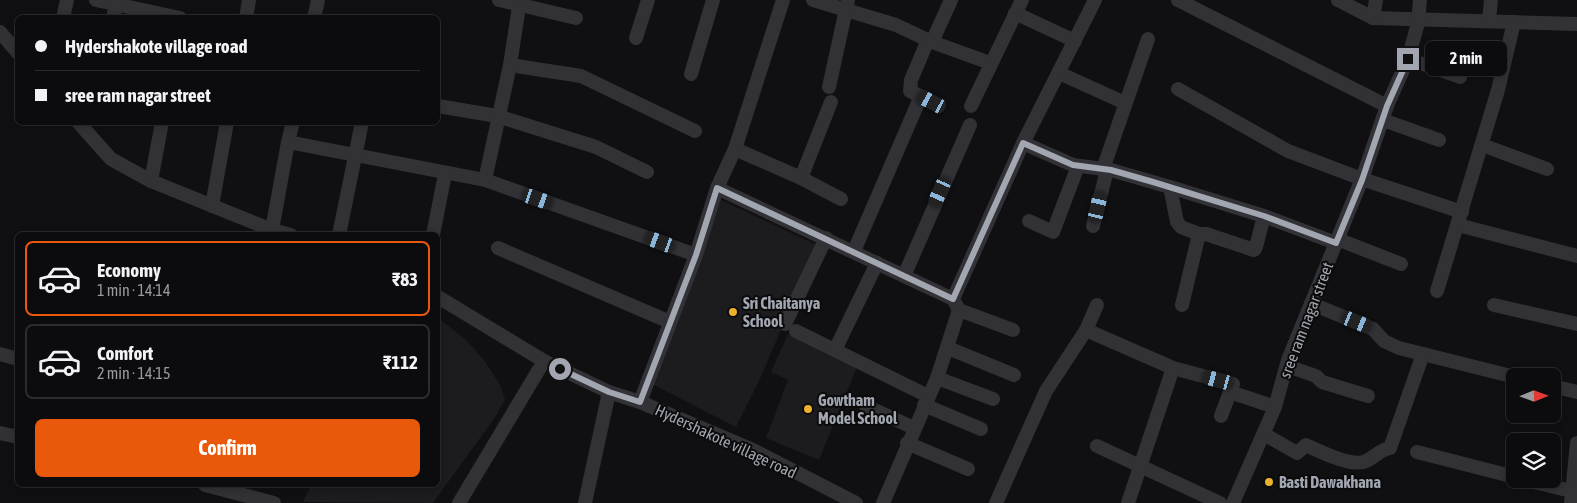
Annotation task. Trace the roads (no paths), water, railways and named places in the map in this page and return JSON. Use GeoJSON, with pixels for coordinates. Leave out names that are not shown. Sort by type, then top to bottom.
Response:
{"type":"FeatureCollection","features":[{"type":"Feature","properties":{"kind":"street"},"geometry":{"type":"LineString","coordinates":[[64,15],[67,0]]}},
{"type":"Feature","properties":{"kind":"street"},"geometry":{"type":"LineString","coordinates":[[96,0],[115,11],[152,15]]}},
{"type":"Feature","properties":{"kind":"street"},"geometry":{"type":"LineString","coordinates":[[246,15],[249,0]]}},
{"type":"Feature","properties":{"kind":"street"},"geometry":{"type":"LineString","coordinates":[[315,15],[318,0]]}},
{"type":"Feature","properties":{"kind":"street"},"geometry":{"type":"LineString","coordinates":[[499,0],[520,2],[576,18]]}},
{"type":"Feature","properties":{"kind":"street"},"geometry":{"type":"LineString","coordinates":[[636,38],[648,0]]}},
{"type":"Feature","properties":{"kind":"street"},"geometry":{"type":"LineString","coordinates":[[691,74],[713,0]]}},
{"type":"Feature","properties":{"kind":"street"},"geometry":{"type":"LineString","coordinates":[[640,402],[696,255],[717,188],[735,149],[783,0]]}},
{"type":"Feature","properties":{"kind":"street"},"geometry":{"type":"LineString","coordinates":[[813,0],[847,5],[930,41],[990,63]]}},
{"type":"Feature","properties":{"kind":"street"},"geometry":{"type":"LineString","coordinates":[[854,250],[926,99],[910,91],[911,80],[951,0]]}},
{"type":"Feature","properties":{"kind":"street"},"geometry":{"type":"LineString","coordinates":[[883,503],[937,378],[948,348],[956,304],[1023,143],[1095,0]]}},
{"type":"Feature","properties":{"kind":"street"},"geometry":{"type":"LineString","coordinates":[[1178,0],[1387,106]]}},
{"type":"Feature","properties":{"kind":"street"},"geometry":{"type":"LineString","coordinates":[[1338,0],[1373,18],[1418,21],[1577,24]]}},
{"type":"Feature","properties":{"kind":"street"},"geometry":{"type":"LineString","coordinates":[[1373,18],[1376,0]]}},
{"type":"Feature","properties":{"kind":"street","name":"sree ram nagar street"},"geometry":{"type":"LineString","coordinates":[[1236,502],[1275,407],[1287,366],[1362,180],[1387,106],[1408,59],[1418,21],[1420,0]]}},
{"type":"Feature","properties":{"kind":"street"},"geometry":{"type":"LineString","coordinates":[[1490,21],[1491,0]]}},
{"type":"Feature","properties":{"kind":"street"},"geometry":{"type":"LineString","coordinates":[[485,180],[497,116],[510,65],[520,2]]}},
{"type":"Feature","properties":{"kind":"street"},"geometry":{"type":"LineString","coordinates":[[829,87],[847,5]]}},
{"type":"Feature","properties":{"kind":"street"},"geometry":{"type":"LineString","coordinates":[[971,106],[1018,6],[1075,41]]}},
{"type":"Feature","properties":{"kind":"street"},"geometry":{"type":"LineString","coordinates":[[1437,291],[1482,145],[1514,22]]}},
{"type":"Feature","properties":{"kind":"street"},"geometry":{"type":"LineString","coordinates":[[0,32],[15,50]]}},
{"type":"Feature","properties":{"kind":"street"},"geometry":{"type":"LineString","coordinates":[[1094,226],[1105,169],[1125,103],[1148,39]]}},
{"type":"Feature","properties":{"kind":"street"},"geometry":{"type":"LineString","coordinates":[[1408,59],[1460,77]]}},
{"type":"Feature","properties":{"kind":"street"},"geometry":{"type":"LineString","coordinates":[[510,65],[581,76],[694,131]]}},
{"type":"Feature","properties":{"kind":"street"},"geometry":{"type":"LineString","coordinates":[[1059,73],[1125,103]]}},
{"type":"Feature","properties":{"kind":"street"},"geometry":{"type":"LineString","coordinates":[[1178,89],[1288,151],[1460,218],[1577,256]]}},
{"type":"Feature","properties":{"kind":"street"},"geometry":{"type":"LineString","coordinates":[[801,178],[831,102]]}},
{"type":"Feature","properties":{"kind":"street"},"geometry":{"type":"LineString","coordinates":[[440,106],[497,116],[596,148],[647,172]]}},
{"type":"Feature","properties":{"kind":"street"},"geometry":{"type":"LineString","coordinates":[[1383,120],[1439,140]]}},
{"type":"Feature","properties":{"kind":"street"},"geometry":{"type":"LineString","coordinates":[[151,181],[161,125]]}},
{"type":"Feature","properties":{"kind":"street"},"geometry":{"type":"LineString","coordinates":[[212,206],[226,125]]}},
{"type":"Feature","properties":{"kind":"street"},"geometry":{"type":"LineString","coordinates":[[272,230],[291,125]]}},
{"type":"Feature","properties":{"kind":"street"},"geometry":{"type":"LineString","coordinates":[[340,232],[361,125]]}},
{"type":"Feature","properties":{"kind":"street"},"geometry":{"type":"LineString","coordinates":[[904,276],[970,125]]}},
{"type":"Feature","properties":{"kind":"street"},"geometry":{"type":"LineString","coordinates":[[85,126],[111,159],[151,181],[280,232]]}},
{"type":"Feature","properties":{"kind":"street"},"geometry":{"type":"LineString","coordinates":[[288,142],[445,174],[485,180],[696,255]]}},
{"type":"Feature","properties":{"kind":"street"},"geometry":{"type":"LineString","coordinates":[[1023,143],[1078,166],[1105,169],[1170,187],[1264,216],[1401,264]]}},
{"type":"Feature","properties":{"kind":"street"},"geometry":{"type":"LineString","coordinates":[[1482,145],[1547,169]]}},
{"type":"Feature","properties":{"kind":"street"},"geometry":{"type":"LineString","coordinates":[[735,149],[801,178],[841,199]]}},
{"type":"Feature","properties":{"kind":"street"},"geometry":{"type":"LineString","coordinates":[[1029,221],[1054,232],[1078,166]]}},
{"type":"Feature","properties":{"kind":"street"},"geometry":{"type":"LineString","coordinates":[[434,232],[445,174]]}},
{"type":"Feature","properties":{"kind":"street"},"geometry":{"type":"LineString","coordinates":[[1170,187],[1177,222],[1180,227],[1199,234],[1206,234],[1254,250],[1264,216]]}},
{"type":"Feature","properties":{"kind":"street"},"geometry":{"type":"LineString","coordinates":[[717,188],[854,250],[956,304],[1012,330]]}},
{"type":"Feature","properties":{"kind":"street"},"geometry":{"type":"LineString","coordinates":[[1182,305],[1189,283],[1196,239],[1199,234]]}},
{"type":"Feature","properties":{"kind":"street"},"geometry":{"type":"LineString","coordinates":[[826,238],[791,328],[981,429]]}},
{"type":"Feature","properties":{"kind":"street"},"geometry":{"type":"LineString","coordinates":[[498,248],[670,322]]}},
{"type":"Feature","properties":{"kind":"street"},"geometry":{"type":"LineString","coordinates":[[835,350],[877,263]]}},
{"type":"Feature","properties":{"kind":"street","name":"Hydershakote village road"},"geometry":{"type":"LineString","coordinates":[[440,298],[544,362],[609,392],[640,402],[753,450],[856,503]]}},
{"type":"Feature","properties":{"kind":"street"},"geometry":{"type":"LineString","coordinates":[[1312,304],[1372,329],[1384,342],[1398,348],[1506,375]]}},
{"type":"Feature","properties":{"kind":"street"},"geometry":{"type":"LineString","coordinates":[[996,503],[1046,391],[1086,330],[1097,305]]}},
{"type":"Feature","properties":{"kind":"street"},"geometry":{"type":"LineString","coordinates":[[1494,306],[1577,324]]}},
{"type":"Feature","properties":{"kind":"street"},"geometry":{"type":"LineString","coordinates":[[1086,330],[1173,368],[1233,384],[1221,416]]}},
{"type":"Feature","properties":{"kind":"street"},"geometry":{"type":"LineString","coordinates":[[948,348],[1014,375]]}},
{"type":"Feature","properties":{"kind":"street"},"geometry":{"type":"LineString","coordinates":[[0,354],[15,358]]}},
{"type":"Feature","properties":{"kind":"street"},"geometry":{"type":"LineString","coordinates":[[1264,434],[1297,453],[1306,445],[1356,463],[1364,462],[1384,449],[1390,448],[1423,354]]}},
{"type":"Feature","properties":{"kind":"street"},"geometry":{"type":"LineString","coordinates":[[459,503],[544,362]]}},
{"type":"Feature","properties":{"kind":"street"},"geometry":{"type":"LineString","coordinates":[[1287,366],[1316,376],[1322,382],[1368,396]]}},
{"type":"Feature","properties":{"kind":"street"},"geometry":{"type":"LineString","coordinates":[[1128,503],[1173,368]]}},
{"type":"Feature","properties":{"kind":"street"},"geometry":{"type":"LineString","coordinates":[[937,378],[993,399]]}},
{"type":"Feature","properties":{"kind":"street"},"geometry":{"type":"LineString","coordinates":[[1561,388],[1577,392]]}},
{"type":"Feature","properties":{"kind":"street"},"geometry":{"type":"LineString","coordinates":[[585,503],[609,392]]}},
{"type":"Feature","properties":{"kind":"street"},"geometry":{"type":"LineString","coordinates":[[1230,392],[1275,407]]}},
{"type":"Feature","properties":{"kind":"street"},"geometry":{"type":"LineString","coordinates":[[866,406],[914,428]]}},
{"type":"Feature","properties":{"kind":"street"},"geometry":{"type":"LineString","coordinates":[[0,433],[15,437]]}},
{"type":"Feature","properties":{"kind":"street"},"geometry":{"type":"LineString","coordinates":[[908,443],[968,469]]}},
{"type":"Feature","properties":{"kind":"street"},"geometry":{"type":"LineString","coordinates":[[1546,488],[1571,497],[1577,443]]}},
{"type":"Feature","properties":{"kind":"street"},"geometry":{"type":"LineString","coordinates":[[1097,446],[1220,503]]}},
{"type":"Feature","properties":{"kind":"street"},"geometry":{"type":"LineString","coordinates":[[1417,452],[1506,475]]}},
{"type":"Feature","properties":{"kind":"street"},"geometry":{"type":"LineString","coordinates":[[213,487],[274,503]]}},
{"type":"Feature","properties":{"kind":"place","name":"Sri Chaitanya School"},"geometry":{"type":"Point","coordinates":[733,312]}},
{"type":"Feature","properties":{"kind":"place","name":"Gowtham Model School"},"geometry":{"type":"Point","coordinates":[808,409]}},
{"type":"Feature","properties":{"kind":"place","name":"Basti Dawakhana"},"geometry":{"type":"Point","coordinates":[1269,482]}}]}
